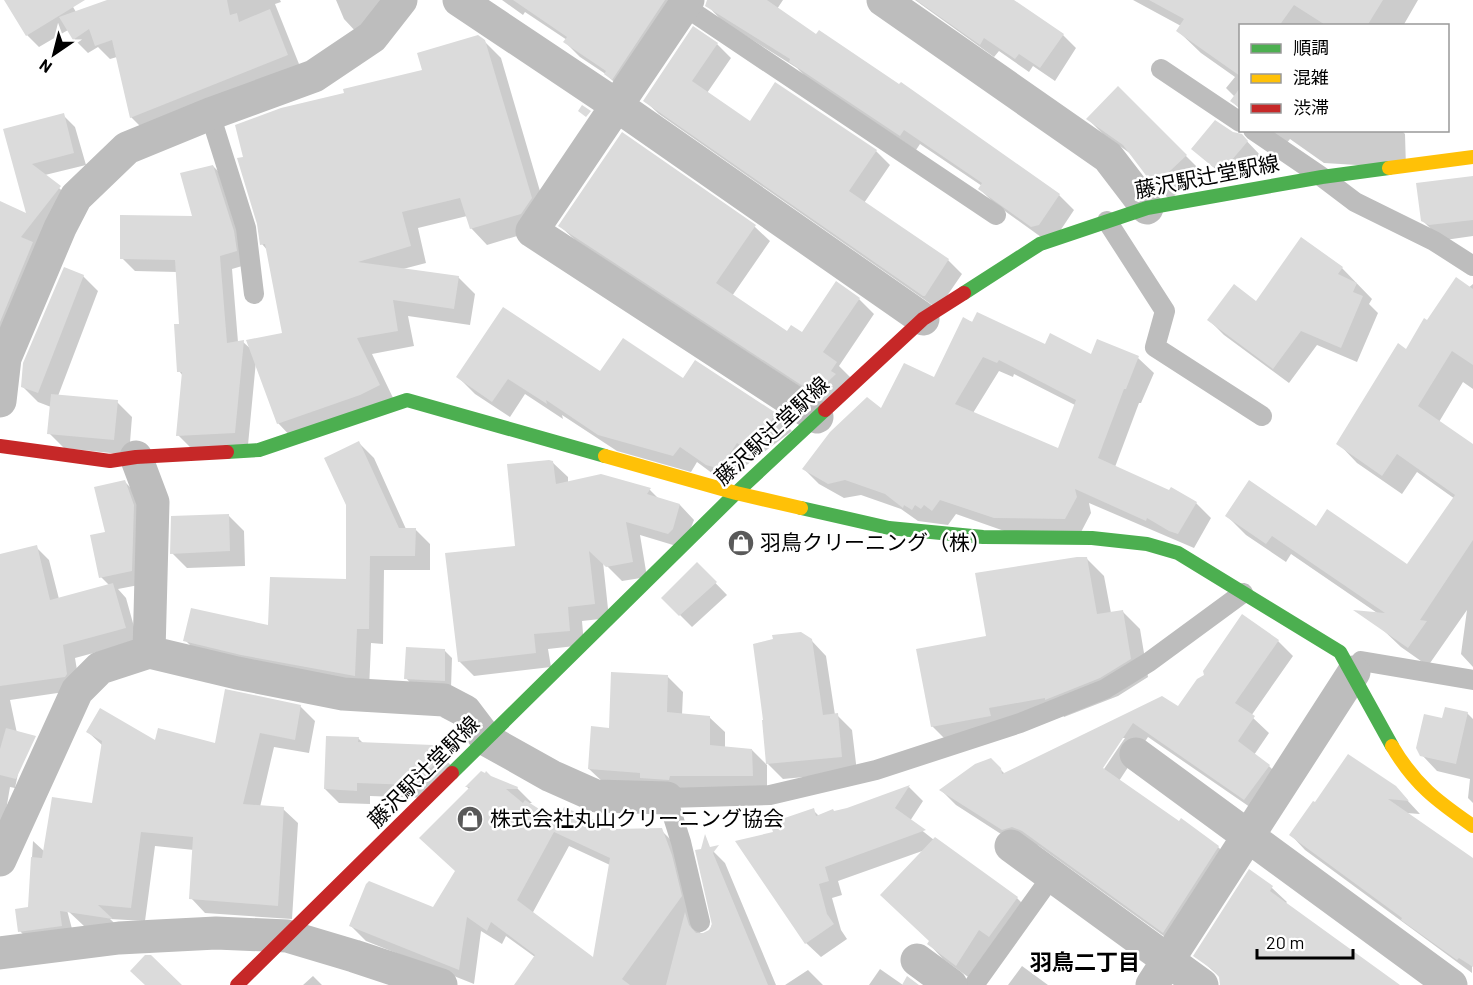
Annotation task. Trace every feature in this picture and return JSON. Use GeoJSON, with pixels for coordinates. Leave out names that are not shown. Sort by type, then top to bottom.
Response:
{"type":"FeatureCollection","features":[{"type":"Feature","properties":{"kind":"street"},"geometry":{"type":"LineString","coordinates":[[0,401],[5,358],[60,228],[76,197],[127,148],[210,114],[314,76],[372,37],[401,0]]}},
{"type":"Feature","properties":{"kind":"street"},"geometry":{"type":"LineString","coordinates":[[459,0],[616,105],[923,319]]}},
{"type":"Feature","properties":{"kind":"street"},"geometry":{"type":"LineString","coordinates":[[884,0],[1108,157],[1147,208]]}},
{"type":"Feature","properties":{"kind":"street"},"geometry":{"type":"LineString","coordinates":[[686,3],[532,231],[817,417]]}},
{"type":"Feature","properties":{"kind":"street","name":"藤沢駅辻堂駅線"},"geometry":{"type":"LineString","coordinates":[[237,985],[736,493],[923,319],[1040,244],[1147,208],[1322,177],[1473,157]]}},
{"type":"Feature","properties":{"kind":"street"},"geometry":{"type":"LineString","coordinates":[[0,446],[110,460],[260,450],[407,400],[736,493],[889,528],[982,537],[1092,538],[1147,544],[1178,553],[1340,652],[1354,672],[1378,720],[1416,781],[1442,805],[1473,826]]}},
{"type":"Feature","properties":{"kind":"street"},"geometry":{"type":"LineString","coordinates":[[136,457],[153,502],[150,652]]}},
{"type":"Feature","properties":{"kind":"street"},"geometry":{"type":"LineString","coordinates":[[0,860],[77,691],[100,668],[150,652],[237,673],[343,694],[444,700],[465,711],[487,740],[551,776],[596,796],[667,798]]}},
{"type":"Feature","properties":{"kind":"street"},"geometry":{"type":"LineString","coordinates":[[1160,973],[1354,672]]}},
{"type":"Feature","properties":{"kind":"street"},"geometry":{"type":"LineString","coordinates":[[1136,754],[1451,985]]}},
{"type":"Feature","properties":{"kind":"street"},"geometry":{"type":"LineString","coordinates":[[1011,846],[1052,876],[1160,973],[1202,985]]}},
{"type":"Feature","properties":{"kind":"street"},"geometry":{"type":"LineString","coordinates":[[0,953],[119,938],[216,933],[287,936],[441,985]]}},
{"type":"Feature","properties":{"kind":"street"},"geometry":{"type":"LineString","coordinates":[[917,960],[951,985]]}},
{"type":"Feature","properties":{"kind":"lane"},"geometry":{"type":"LineString","coordinates":[[686,3],[996,215]]}},
{"type":"Feature","properties":{"kind":"lane"},"geometry":{"type":"LineString","coordinates":[[1161,69],[1239,121]]}},
{"type":"Feature","properties":{"kind":"lane"},"geometry":{"type":"LineString","coordinates":[[210,114],[246,228],[254,294]]}},
{"type":"Feature","properties":{"kind":"lane"},"geometry":{"type":"LineString","coordinates":[[1256,132],[1355,202],[1434,241],[1473,266]]}},
{"type":"Feature","properties":{"kind":"lane"},"geometry":{"type":"LineString","coordinates":[[1107,221],[1165,310],[1155,347],[1262,416]]}},
{"type":"Feature","properties":{"kind":"lane"},"geometry":{"type":"LineString","coordinates":[[700,922],[681,842],[667,798],[770,795],[876,770],[1020,723],[1105,689],[1149,662],[1243,593]]}},
{"type":"Feature","properties":{"kind":"lane"},"geometry":{"type":"LineString","coordinates":[[1354,672],[1361,661],[1473,680]]}},
{"type":"Feature","properties":{"kind":"lane"},"geometry":{"type":"LineString","coordinates":[[974,985],[1052,876]]}},
{"type":"Feature","properties":{"kind":"building"},"geometry":{"type":"Polygon","coordinates":[[[4,0],[85,0],[26,36],[4,0]]]}},
{"type":"Feature","properties":{"kind":"building"},"geometry":{"type":"Polygon","coordinates":[[[107,0],[227,0],[230,15],[237,13],[239,22],[270,9],[288,55],[130,118],[112,40],[95,46],[89,29],[73,40],[59,17],[107,0]]]}},
{"type":"Feature","properties":{"kind":"building"},"geometry":{"type":"Polygon","coordinates":[[[513,0],[665,0],[612,80],[604,74],[606,71],[563,42],[567,37],[513,0]]]}},
{"type":"Feature","properties":{"kind":"building"},"geometry":{"type":"Polygon","coordinates":[[[707,0],[767,0],[816,34],[819,30],[899,84],[901,82],[1060,194],[1039,225],[1031,227],[978,189],[982,183],[904,130],[900,136],[789,62],[790,59],[705,6],[707,0]]]}},
{"type":"Feature","properties":{"kind":"building"},"geometry":{"type":"Polygon","coordinates":[[[916,0],[1014,0],[1064,34],[1040,68],[1019,54],[1015,59],[984,38],[980,45],[916,0]]]}},
{"type":"Feature","properties":{"kind":"building"},"geometry":{"type":"Polygon","coordinates":[[[1149,0],[1383,0],[1368,24],[1324,24],[1294,5],[1280,24],[1239,24],[1239,75],[1176,31],[1184,19],[1149,0]]]}},
{"type":"Feature","properties":{"kind":"building"},"geometry":{"type":"Polygon","coordinates":[[[693,26],[718,43],[692,81],[750,121],[775,82],[877,150],[849,191],[949,259],[925,296],[643,101],[693,26]]]}},
{"type":"Feature","properties":{"kind":"building"},"geometry":{"type":"Polygon","coordinates":[[[478,35],[485,40],[532,198],[521,214],[470,229],[460,198],[402,212],[411,246],[358,262],[459,276],[454,309],[393,300],[398,331],[357,338],[380,385],[360,395],[277,424],[246,340],[282,333],[265,244],[260,245],[257,224],[237,158],[243,157],[235,125],[281,108],[344,93],[343,89],[422,70],[417,53],[478,35]]]}},
{"type":"Feature","properties":{"kind":"building"},"geometry":{"type":"Polygon","coordinates":[[[1118,86],[1187,155],[1154,186],[1123,145],[1086,119],[1118,86]]]}},
{"type":"Feature","properties":{"kind":"building"},"geometry":{"type":"Polygon","coordinates":[[[1239,89],[1239,107],[1230,101],[1239,89]]]}},
{"type":"Feature","properties":{"kind":"building"},"geometry":{"type":"Polygon","coordinates":[[[582,105],[591,111],[586,117],[578,111],[582,105]]]}},
{"type":"Feature","properties":{"kind":"building"},"geometry":{"type":"Polygon","coordinates":[[[64,113],[74,153],[32,164],[61,186],[21,237],[33,242],[0,322],[0,201],[26,213],[3,129],[64,113]]]}},
{"type":"Feature","properties":{"kind":"building"},"geometry":{"type":"Polygon","coordinates":[[[1215,120],[1233,132],[1242,134],[1248,141],[1231,161],[1213,167],[1191,149],[1215,120]]]}},
{"type":"Feature","properties":{"kind":"building"},"geometry":{"type":"Polygon","coordinates":[[[622,132],[756,225],[716,283],[787,331],[791,325],[802,332],[836,281],[860,298],[823,352],[837,362],[831,371],[836,374],[815,394],[558,226],[622,132]]]}},
{"type":"Feature","properties":{"kind":"building"},"geometry":{"type":"Polygon","coordinates":[[[213,165],[234,231],[237,251],[220,256],[227,343],[244,340],[235,433],[176,436],[182,372],[177,372],[174,324],[179,324],[175,260],[120,259],[120,215],[192,216],[180,173],[213,165]]]}},
{"type":"Feature","properties":{"kind":"building"},"geometry":{"type":"Polygon","coordinates":[[[1473,176],[1473,220],[1429,225],[1421,221],[1416,183],[1473,176]]]}},
{"type":"Feature","properties":{"kind":"building"},"geometry":{"type":"Polygon","coordinates":[[[1301,237],[1343,267],[1338,274],[1357,283],[1353,292],[1363,296],[1341,348],[1301,331],[1273,369],[1207,320],[1234,284],[1256,301],[1301,237]]]}},
{"type":"Feature","properties":{"kind":"building"},"geometry":{"type":"Polygon","coordinates":[[[64,267],[84,275],[38,393],[21,387],[23,363],[64,267]]]}},
{"type":"Feature","properties":{"kind":"building"},"geometry":{"type":"Polygon","coordinates":[[[1456,277],[1473,289],[1473,365],[1452,351],[1418,406],[1473,444],[1473,540],[1420,620],[1427,621],[1408,648],[1353,610],[1385,613],[1272,536],[1266,544],[1225,516],[1249,480],[1316,526],[1327,509],[1407,564],[1455,495],[1397,454],[1382,476],[1336,444],[1398,343],[1406,349],[1424,318],[1427,320],[1456,277]]]}},
{"type":"Feature","properties":{"kind":"building"},"geometry":{"type":"Polygon","coordinates":[[[503,307],[600,371],[623,338],[683,378],[695,360],[776,413],[750,452],[737,443],[720,469],[706,465],[680,447],[673,456],[598,435],[546,400],[547,404],[508,379],[492,402],[456,377],[503,307]]]}},
{"type":"Feature","properties":{"kind":"building"},"geometry":{"type":"Polygon","coordinates":[[[977,312],[1045,344],[1050,333],[1091,354],[1097,339],[1139,356],[1098,458],[1169,490],[1171,487],[1197,502],[1178,534],[1147,518],[1146,521],[1075,489],[1077,497],[1065,519],[994,518],[940,500],[932,511],[924,505],[921,509],[915,505],[912,510],[904,505],[903,508],[885,494],[845,480],[828,484],[802,469],[830,432],[867,397],[881,408],[904,363],[934,377],[963,317],[972,322],[977,312]],[[983,357],[955,404],[1058,448],[1076,400],[999,360],[997,363],[983,357]]]}},
{"type":"Feature","properties":{"kind":"building"},"geometry":{"type":"Polygon","coordinates":[[[51,394],[118,400],[114,440],[47,434],[51,394]]]}},
{"type":"Feature","properties":{"kind":"building"},"geometry":{"type":"Polygon","coordinates":[[[359,441],[399,528],[416,528],[415,556],[370,556],[369,629],[357,629],[355,676],[241,655],[183,641],[191,608],[268,625],[270,577],[346,579],[346,505],[324,458],[359,441]]]}},
{"type":"Feature","properties":{"kind":"building"},"geometry":{"type":"Polygon","coordinates":[[[553,461],[556,484],[601,474],[651,488],[647,494],[680,504],[673,529],[668,534],[626,522],[633,562],[606,567],[589,551],[595,604],[568,607],[570,631],[534,634],[536,653],[458,662],[445,553],[515,546],[507,464],[553,461]]]}},
{"type":"Feature","properties":{"kind":"building"},"geometry":{"type":"Polygon","coordinates":[[[125,480],[134,505],[132,571],[99,578],[90,535],[105,532],[94,487],[125,480]]]}},
{"type":"Feature","properties":{"kind":"building"},"geometry":{"type":"Polygon","coordinates":[[[229,514],[230,551],[170,554],[171,516],[229,514]]]}},
{"type":"Feature","properties":{"kind":"building"},"geometry":{"type":"Polygon","coordinates":[[[37,545],[50,600],[113,583],[126,628],[63,645],[67,674],[65,677],[0,686],[0,554],[37,545]]]}},
{"type":"Feature","properties":{"kind":"building"},"geometry":{"type":"Polygon","coordinates":[[[1087,557],[1097,614],[1123,610],[1131,659],[1100,678],[1045,700],[1045,698],[989,708],[991,716],[931,727],[916,649],[986,636],[975,573],[1087,557]]]}},
{"type":"Feature","properties":{"kind":"building"},"geometry":{"type":"Polygon","coordinates":[[[697,562],[717,582],[679,616],[661,598],[697,562]]]}},
{"type":"Feature","properties":{"kind":"building"},"geometry":{"type":"Polygon","coordinates":[[[1242,614],[1279,640],[1235,703],[1255,716],[1238,741],[1270,765],[1244,800],[1133,723],[1103,768],[1179,821],[1181,818],[1219,846],[1163,933],[1022,831],[1012,827],[1002,830],[939,790],[975,764],[991,758],[1001,768],[1002,774],[1162,696],[1178,706],[1197,679],[1204,675],[1203,671],[1242,614]]]}},
{"type":"Feature","properties":{"kind":"building"},"geometry":{"type":"Polygon","coordinates":[[[801,632],[812,639],[823,715],[838,713],[842,757],[766,764],[753,644],[773,639],[772,635],[801,632]]]}},
{"type":"Feature","properties":{"kind":"building"},"geometry":{"type":"Polygon","coordinates":[[[406,647],[445,649],[445,681],[404,679],[406,647]]]}},
{"type":"Feature","properties":{"kind":"building"},"geometry":{"type":"Polygon","coordinates":[[[611,672],[668,675],[667,712],[710,716],[710,745],[752,749],[753,776],[670,776],[669,780],[640,778],[640,773],[588,769],[591,726],[609,728],[611,672]]]}},
{"type":"Feature","properties":{"kind":"building"},"geometry":{"type":"Polygon","coordinates":[[[225,689],[301,705],[295,740],[260,733],[243,804],[284,807],[278,906],[189,899],[193,837],[141,832],[131,908],[98,905],[113,919],[60,911],[62,926],[18,932],[15,909],[28,907],[31,857],[42,858],[52,797],[92,803],[102,741],[86,732],[100,708],[155,740],[158,728],[215,743],[225,689]]]}},
{"type":"Feature","properties":{"kind":"building"},"geometry":{"type":"Polygon","coordinates":[[[1445,707],[1468,712],[1456,764],[1420,756],[1416,748],[1424,714],[1442,718],[1445,707]]]}},
{"type":"Feature","properties":{"kind":"building"},"geometry":{"type":"Polygon","coordinates":[[[6,728],[36,736],[16,779],[0,775],[0,749],[6,728]]]}},
{"type":"Feature","properties":{"kind":"building"},"geometry":{"type":"Polygon","coordinates":[[[326,736],[359,737],[358,742],[433,745],[432,750],[444,755],[413,785],[357,783],[357,791],[324,789],[326,736]]]}},
{"type":"Feature","properties":{"kind":"building"},"geometry":{"type":"Polygon","coordinates":[[[1348,754],[1396,786],[1409,801],[1388,799],[1473,858],[1473,967],[1459,958],[1457,960],[1401,920],[1402,918],[1289,835],[1348,754]]]}},
{"type":"Feature","properties":{"kind":"building"},"geometry":{"type":"Polygon","coordinates":[[[481,771],[485,773],[486,771],[491,776],[518,787],[517,789],[506,789],[523,803],[525,800],[558,821],[564,807],[615,829],[662,828],[672,855],[682,896],[622,979],[630,985],[514,985],[535,955],[491,922],[487,931],[467,917],[459,970],[349,926],[369,881],[433,907],[455,871],[419,838],[470,787],[465,787],[481,771]],[[554,832],[517,900],[593,957],[610,858],[554,832]]]}},
{"type":"Feature","properties":{"kind":"building"},"geometry":{"type":"Polygon","coordinates":[[[910,785],[895,808],[926,830],[825,867],[829,881],[819,884],[827,914],[834,924],[805,944],[735,841],[773,832],[770,823],[814,808],[816,816],[833,809],[834,811],[847,808],[910,785]]]}},
{"type":"Feature","properties":{"kind":"building"},"geometry":{"type":"Polygon","coordinates":[[[705,834],[710,847],[719,845],[713,853],[768,985],[666,985],[685,912],[689,925],[696,933],[709,930],[712,925],[695,850],[701,849],[705,834]]]}},
{"type":"Feature","properties":{"kind":"building"},"geometry":{"type":"Polygon","coordinates":[[[935,837],[1018,897],[989,937],[979,930],[956,966],[927,944],[929,941],[880,895],[935,837]]]}},
{"type":"Feature","properties":{"kind":"building"},"geometry":{"type":"Polygon","coordinates":[[[1249,869],[1273,886],[1270,891],[1400,985],[1220,985],[1219,977],[1213,970],[1193,956],[1249,869]]]}},
{"type":"Feature","properties":{"kind":"building"},"geometry":{"type":"Polygon","coordinates":[[[145,955],[151,955],[182,985],[145,985],[130,971],[145,955]]]}},
{"type":"Feature","properties":{"kind":"building"},"geometry":{"type":"Polygon","coordinates":[[[907,976],[919,985],[902,985],[907,976]]]}},
{"type":"Feature","properties":{"kind":"traffic: fast"},"geometry":{"type":"LineString","coordinates":[[964,293],[1040,244],[1147,208],[1322,177],[1389,168]]}},
{"type":"Feature","properties":{"kind":"traffic: fast"},"geometry":{"type":"LineString","coordinates":[[227,452],[259,450],[407,400],[605,456]]}},
{"type":"Feature","properties":{"kind":"traffic: fast"},"geometry":{"type":"LineString","coordinates":[[452,773],[736,493],[825,410]]}},
{"type":"Feature","properties":{"kind":"traffic: fast"},"geometry":{"type":"LineString","coordinates":[[801,508],[889,528],[983,537],[1092,538],[1147,544],[1178,553],[1340,652],[1392,746]]}},
{"type":"Feature","properties":{"kind":"traffic: slow"},"geometry":{"type":"LineString","coordinates":[[1389,168],[1473,157]]}},
{"type":"Feature","properties":{"kind":"traffic: slow"},"geometry":{"type":"LineString","coordinates":[[605,456],[736,493],[801,508]]}},
{"type":"Feature","properties":{"kind":"traffic: slow"},"geometry":{"type":"LineString","coordinates":[[1392,746],[1418,782],[1473,826]]}},
{"type":"Feature","properties":{"kind":"traffic: jam"},"geometry":{"type":"LineString","coordinates":[[825,410],[923,319],[964,293]]}},
{"type":"Feature","properties":{"kind":"traffic: jam"},"geometry":{"type":"LineString","coordinates":[[0,446],[110,461],[136,457],[227,452]]}},
{"type":"Feature","properties":{"kind":"traffic: jam"},"geometry":{"type":"LineString","coordinates":[[237,985],[452,773]]}},
{"type":"Feature","properties":{"kind":"place","name":"羽鳥クリーニング（株）"},"geometry":{"type":"Point","coordinates":[741,543]}},
{"type":"Feature","properties":{"kind":"place","name":"株式会社丸山クリーニング協会"},"geometry":{"type":"Point","coordinates":[470,819]}},
{"type":"Feature","properties":{"kind":"district","name":"羽鳥二丁目"},"geometry":{"type":"Point","coordinates":[1085,962]}}]}
